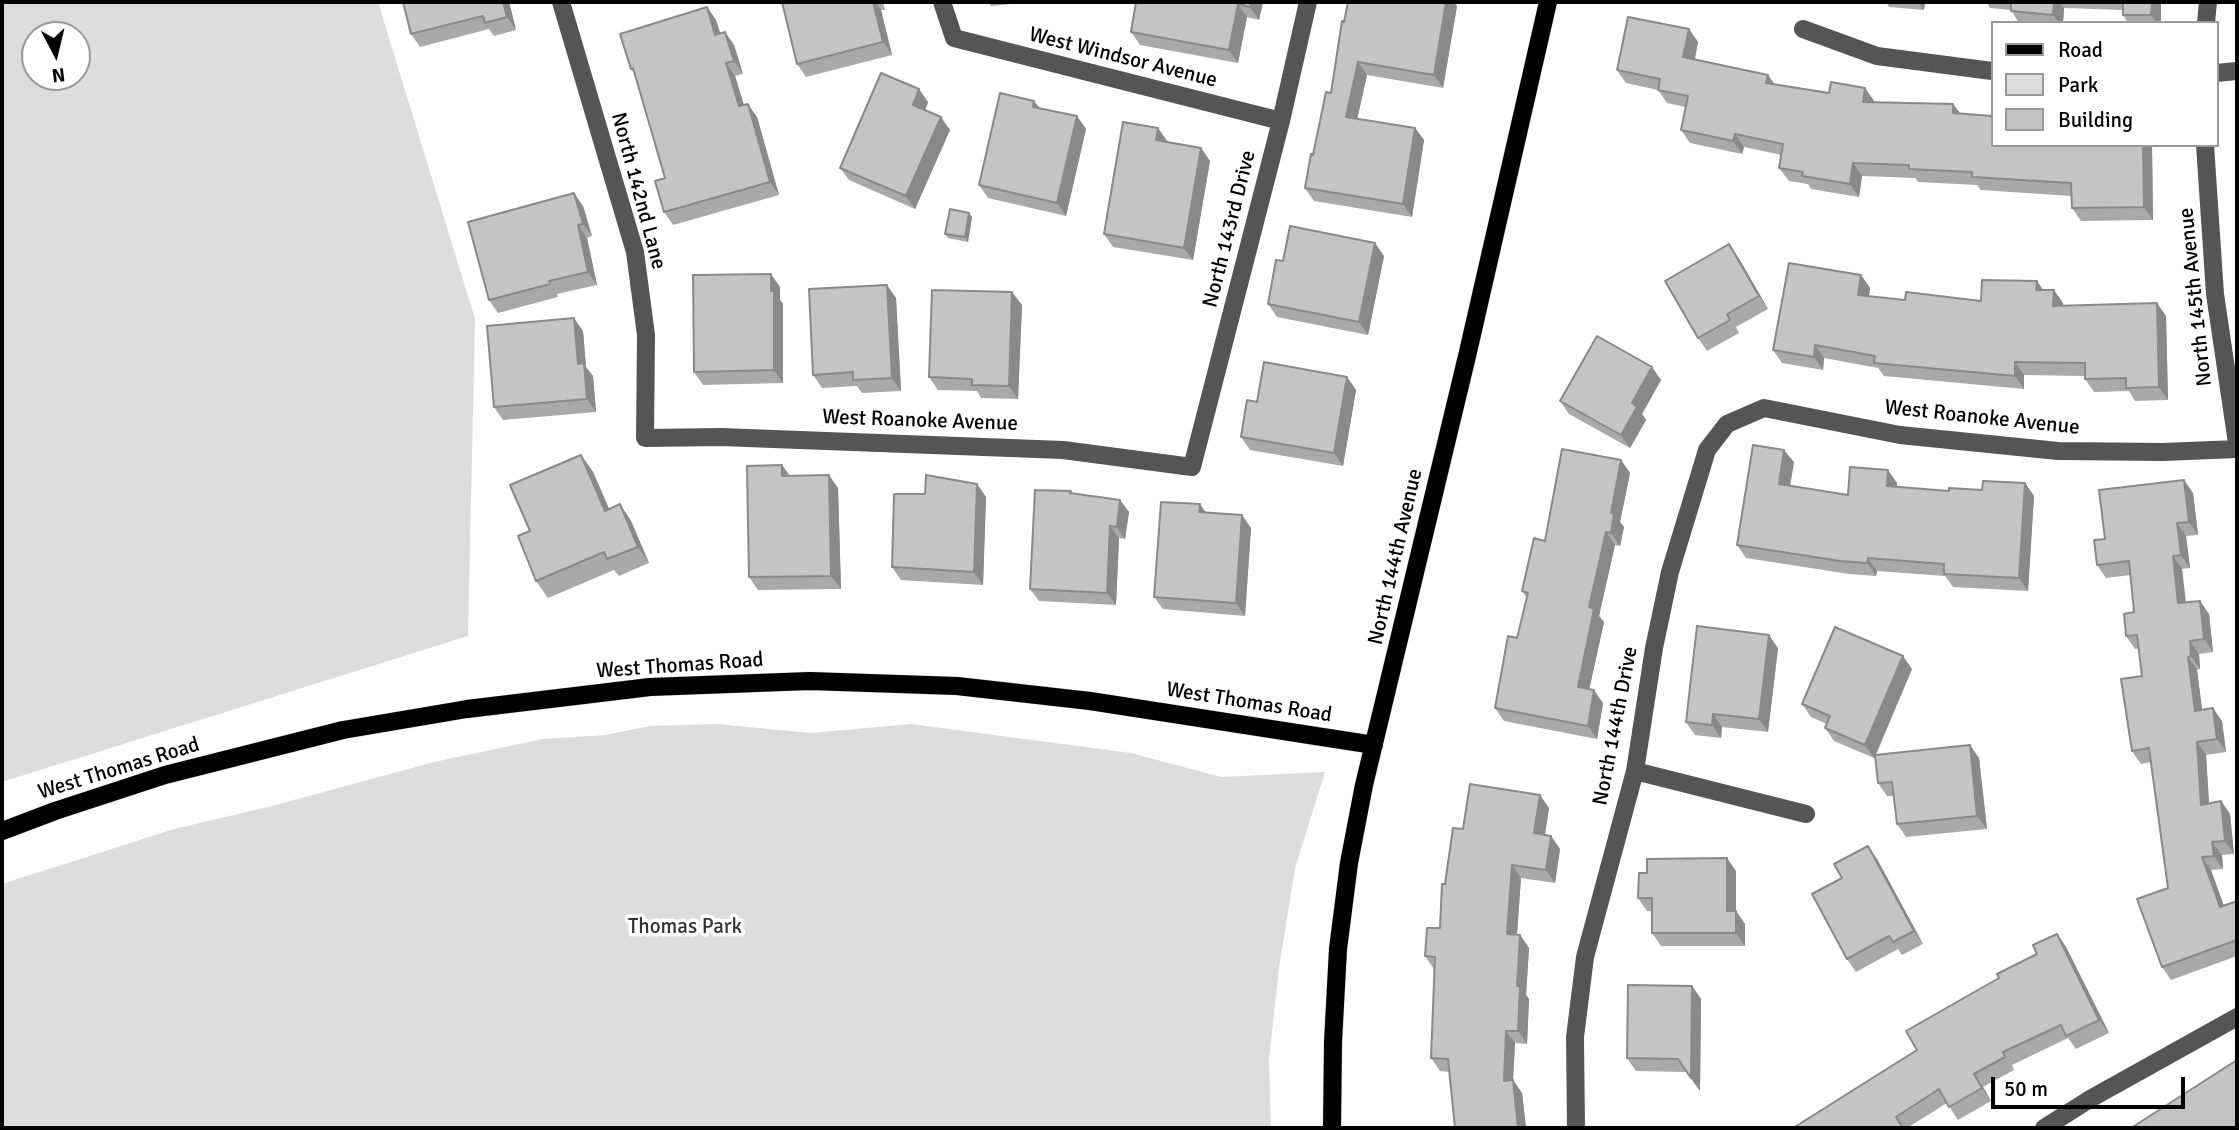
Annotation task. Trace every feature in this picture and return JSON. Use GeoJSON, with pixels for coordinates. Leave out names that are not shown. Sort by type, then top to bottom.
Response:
{"type":"FeatureCollection","features":[{"type":"Feature","properties":{"kind":"main road","name":"North 144th Avenue"},"geometry":{"type":"LineString","coordinates":[[1332,1128],[1338,950],[1349,863],[1548,2]]}},
{"type":"Feature","properties":{"kind":"main road","name":"West Thomas Road"},"geometry":{"type":"LineString","coordinates":[[2,831],[165,775],[343,730],[467,709],[650,687],[810,681],[957,686],[1090,701],[1374,746]]}},
{"type":"Feature","properties":{"kind":"street","name":"North 142nd Lane"},"geometry":{"type":"LineString","coordinates":[[561,2],[635,252],[646,335],[645,438]]}},
{"type":"Feature","properties":{"kind":"street","name":"West Windsor Avenue"},"geometry":{"type":"LineString","coordinates":[[942,2],[954,38],[1281,121]]}},
{"type":"Feature","properties":{"kind":"street","name":"North 143rd Drive"},"geometry":{"type":"LineString","coordinates":[[1192,467],[1281,121],[1308,2]]}},
{"type":"Feature","properties":{"kind":"street"},"geometry":{"type":"LineString","coordinates":[[2206,21],[2208,2]]}},
{"type":"Feature","properties":{"kind":"street"},"geometry":{"type":"LineString","coordinates":[[1803,29],[1877,55],[1990,71]]}},
{"type":"Feature","properties":{"kind":"street"},"geometry":{"type":"LineString","coordinates":[[2218,73],[2237,71]]}},
{"type":"Feature","properties":{"kind":"street","name":"North 145th Avenue"},"geometry":{"type":"LineString","coordinates":[[2205,147],[2216,294],[2237,443]]}},
{"type":"Feature","properties":{"kind":"street","name":"West Roanoke Avenue"},"geometry":{"type":"LineString","coordinates":[[1727,424],[1764,408],[1900,435],[2058,451],[2163,452],[2237,449]]}},
{"type":"Feature","properties":{"kind":"street","name":"North 144th Drive"},"geometry":{"type":"LineString","coordinates":[[1577,1128],[1575,1037],[1585,957],[1635,771],[1654,648],[1670,572],[1707,450],[1727,424]]}},
{"type":"Feature","properties":{"kind":"street","name":"West Roanoke Avenue"},"geometry":{"type":"LineString","coordinates":[[645,438],[734,437],[1063,450],[1192,467]]}},
{"type":"Feature","properties":{"kind":"street"},"geometry":{"type":"LineString","coordinates":[[1635,771],[1806,814]]}},
{"type":"Feature","properties":{"kind":"street"},"geometry":{"type":"LineString","coordinates":[[2044,1128],[2090,1099],[2237,1017]]}},
{"type":"Feature","properties":{"kind":"green space"},"geometry":{"type":"Polygon","coordinates":[[[2,2],[378,2],[475,319],[468,636],[2,782],[2,2]]]}},
{"type":"Feature","properties":{"kind":"green space","name":"Thomas Park"},"geometry":{"type":"Polygon","coordinates":[[[716,724],[811,733],[911,724],[1131,753],[1221,777],[1325,772],[1295,868],[1279,968],[1269,1059],[1271,1128],[2,1128],[2,884],[174,829],[272,806],[434,762],[543,739],[605,735],[650,726],[716,724]]]}},
{"type":"Feature","properties":{"kind":"building"},"geometry":{"type":"Polygon","coordinates":[[[403,2],[503,2],[507,17],[485,23],[483,16],[411,34],[403,2]]]}},
{"type":"Feature","properties":{"kind":"building"},"geometry":{"type":"Polygon","coordinates":[[[782,2],[873,2],[883,42],[797,64],[782,2]]]}},
{"type":"Feature","properties":{"kind":"building"},"geometry":{"type":"Polygon","coordinates":[[[1136,2],[1251,2],[1250,7],[1238,4],[1229,50],[1131,32],[1136,2]]]}},
{"type":"Feature","properties":{"kind":"building"},"geometry":{"type":"Polygon","coordinates":[[[1348,2],[1446,2],[1434,75],[1358,62],[1346,117],[1415,128],[1403,204],[1305,188],[1326,92],[1331,93],[1342,21],[1344,22],[1348,2]]]}},
{"type":"Feature","properties":{"kind":"building"},"geometry":{"type":"Polygon","coordinates":[[[2011,2],[2054,2],[2053,15],[2011,11],[2011,2]]]}},
{"type":"Feature","properties":{"kind":"building"},"geometry":{"type":"Polygon","coordinates":[[[2123,2],[2152,2],[2151,15],[2123,15],[2123,2]]]}},
{"type":"Feature","properties":{"kind":"building"},"geometry":{"type":"Polygon","coordinates":[[[707,7],[715,35],[725,32],[734,61],[726,63],[739,106],[748,104],[770,182],[664,212],[655,181],[665,178],[633,68],[631,69],[620,34],[707,7]]]}},
{"type":"Feature","properties":{"kind":"building"},"geometry":{"type":"Polygon","coordinates":[[[1628,17],[1689,29],[1683,57],[1768,75],[1766,83],[1829,93],[1831,82],[1865,88],[1863,102],[1953,104],[1953,113],[1990,116],[1990,147],[2143,147],[2144,207],[2072,208],[2071,183],[1972,177],[1972,172],[1909,169],[1909,165],[1853,163],[1850,184],[1802,176],[1803,172],[1779,168],[1783,144],[1735,134],[1733,141],[1681,130],[1688,96],[1658,90],[1660,79],[1617,70],[1628,17]]]}},
{"type":"Feature","properties":{"kind":"building"},"geometry":{"type":"Polygon","coordinates":[[[881,73],[919,89],[913,105],[941,117],[906,196],[840,168],[881,73]]]}},
{"type":"Feature","properties":{"kind":"building"},"geometry":{"type":"Polygon","coordinates":[[[1000,93],[1034,101],[1033,107],[1077,116],[1057,203],[979,185],[1000,93]]]}},
{"type":"Feature","properties":{"kind":"building"},"geometry":{"type":"Polygon","coordinates":[[[1123,122],[1158,128],[1156,140],[1201,148],[1184,248],[1104,234],[1123,122]]]}},
{"type":"Feature","properties":{"kind":"building"},"geometry":{"type":"Polygon","coordinates":[[[574,193],[583,224],[578,225],[588,272],[489,300],[468,222],[574,193]]]}},
{"type":"Feature","properties":{"kind":"building"},"geometry":{"type":"Polygon","coordinates":[[[950,209],[969,213],[965,237],[945,234],[950,209]]]}},
{"type":"Feature","properties":{"kind":"building"},"geometry":{"type":"Polygon","coordinates":[[[1290,226],[1375,243],[1359,322],[1268,304],[1276,260],[1283,261],[1290,226]]]}},
{"type":"Feature","properties":{"kind":"building"},"geometry":{"type":"Polygon","coordinates":[[[1729,244],[1759,296],[1727,314],[1730,320],[1698,338],[1665,281],[1729,244]]]}},
{"type":"Feature","properties":{"kind":"building"},"geometry":{"type":"Polygon","coordinates":[[[1789,263],[1861,275],[1858,295],[1905,300],[1906,292],[1981,301],[1982,280],[2037,281],[2036,290],[2054,290],[2053,306],[2157,303],[2159,387],[2126,388],[2126,378],[2085,379],[2085,363],[2015,362],[2015,376],[1874,363],[1875,356],[1815,345],[1814,357],[1773,350],[1789,263]]]}},
{"type":"Feature","properties":{"kind":"building"},"geometry":{"type":"Polygon","coordinates":[[[771,274],[771,291],[774,291],[774,370],[694,372],[693,275],[771,274]]]}},
{"type":"Feature","properties":{"kind":"building"},"geometry":{"type":"Polygon","coordinates":[[[887,285],[892,378],[853,380],[853,372],[813,375],[809,289],[887,285]]]}},
{"type":"Feature","properties":{"kind":"building"},"geometry":{"type":"Polygon","coordinates":[[[932,290],[1012,292],[1009,386],[972,385],[972,379],[929,377],[932,290]]]}},
{"type":"Feature","properties":{"kind":"building"},"geometry":{"type":"Polygon","coordinates":[[[574,318],[578,364],[584,363],[587,399],[494,407],[487,326],[574,318]]]}},
{"type":"Feature","properties":{"kind":"building"},"geometry":{"type":"Polygon","coordinates":[[[1597,336],[1652,367],[1632,403],[1637,407],[1621,435],[1560,401],[1597,336]]]}},
{"type":"Feature","properties":{"kind":"building"},"geometry":{"type":"Polygon","coordinates":[[[1264,362],[1347,377],[1334,453],[1241,437],[1247,400],[1257,402],[1264,362]]]}},
{"type":"Feature","properties":{"kind":"building"},"geometry":{"type":"Polygon","coordinates":[[[1753,445],[1784,450],[1779,484],[1848,495],[1850,467],[1888,470],[1887,486],[1949,491],[1949,488],[1982,490],[1983,481],[2025,483],[2019,578],[1944,574],[1944,564],[1868,558],[1867,563],[1840,561],[1737,545],[1753,445]]]}},
{"type":"Feature","properties":{"kind":"building"},"geometry":{"type":"Polygon","coordinates":[[[1562,449],[1621,460],[1611,513],[1614,514],[1611,533],[1606,532],[1589,607],[1594,609],[1578,687],[1594,690],[1588,726],[1495,708],[1508,636],[1517,638],[1528,593],[1522,591],[1534,538],[1545,541],[1562,449]]]}},
{"type":"Feature","properties":{"kind":"building"},"geometry":{"type":"Polygon","coordinates":[[[581,455],[605,511],[620,504],[638,547],[607,559],[604,552],[536,581],[518,536],[530,531],[510,485],[581,455]]]}},
{"type":"Feature","properties":{"kind":"building"},"geometry":{"type":"Polygon","coordinates":[[[782,465],[782,476],[829,475],[831,576],[749,577],[747,466],[782,465]]]}},
{"type":"Feature","properties":{"kind":"building"},"geometry":{"type":"Polygon","coordinates":[[[926,475],[977,484],[974,572],[892,567],[894,494],[925,494],[926,475]]]}},
{"type":"Feature","properties":{"kind":"building"},"geometry":{"type":"Polygon","coordinates":[[[2184,480],[2189,522],[2177,523],[2181,555],[2173,556],[2178,603],[2200,601],[2204,639],[2190,641],[2191,656],[2188,657],[2195,711],[2213,708],[2217,739],[2197,742],[2201,805],[2221,801],[2225,841],[2212,842],[2214,856],[2202,857],[2220,907],[2237,901],[2237,940],[2162,967],[2137,899],[2168,888],[2149,748],[2132,751],[2121,679],[2142,676],[2137,635],[2126,636],[2124,614],[2134,612],[2129,561],[2097,565],[2094,540],[2105,539],[2099,490],[2184,480]]]}},
{"type":"Feature","properties":{"kind":"building"},"geometry":{"type":"Polygon","coordinates":[[[1035,490],[1071,491],[1070,493],[1120,500],[1117,527],[1110,526],[1107,593],[1030,589],[1035,490]]]}},
{"type":"Feature","properties":{"kind":"building"},"geometry":{"type":"Polygon","coordinates":[[[1161,502],[1200,504],[1199,512],[1242,515],[1236,603],[1154,597],[1161,502]]]}},
{"type":"Feature","properties":{"kind":"building"},"geometry":{"type":"Polygon","coordinates":[[[1697,626],[1769,635],[1759,719],[1713,714],[1712,725],[1686,722],[1697,626]]]}},
{"type":"Feature","properties":{"kind":"building"},"geometry":{"type":"Polygon","coordinates":[[[1835,627],[1903,656],[1865,745],[1825,728],[1830,716],[1802,704],[1835,627]]]}},
{"type":"Feature","properties":{"kind":"building"},"geometry":{"type":"Polygon","coordinates":[[[1970,745],[1977,816],[1897,824],[1892,782],[1878,783],[1875,755],[1970,745]]]}},
{"type":"Feature","properties":{"kind":"building"},"geometry":{"type":"Polygon","coordinates":[[[1470,784],[1540,795],[1534,833],[1551,836],[1546,870],[1512,865],[1507,934],[1520,935],[1517,986],[1520,986],[1518,1031],[1506,1031],[1504,1081],[1513,1080],[1518,1128],[1455,1128],[1448,1059],[1431,1058],[1435,957],[1425,956],[1427,928],[1440,928],[1442,884],[1445,884],[1453,828],[1463,829],[1470,784]]]}},
{"type":"Feature","properties":{"kind":"building"},"geometry":{"type":"Polygon","coordinates":[[[1868,846],[1914,931],[1893,942],[1889,936],[1847,959],[1812,894],[1842,878],[1834,864],[1868,846]]]}},
{"type":"Feature","properties":{"kind":"building"},"geometry":{"type":"Polygon","coordinates":[[[1727,858],[1727,911],[1736,911],[1736,933],[1652,933],[1652,898],[1638,898],[1639,873],[1647,873],[1647,859],[1727,858]]]}},
{"type":"Feature","properties":{"kind":"building"},"geometry":{"type":"Polygon","coordinates":[[[2057,934],[2099,1020],[2066,1036],[2061,1025],[2003,1052],[2005,1057],[1974,1074],[1982,1088],[1949,1107],[1939,1089],[1896,1117],[1903,1128],[1793,1128],[1917,1050],[1906,1031],[1999,978],[1997,974],[2037,954],[2033,945],[2057,934]]]}},
{"type":"Feature","properties":{"kind":"building"},"geometry":{"type":"Polygon","coordinates":[[[1628,985],[1692,986],[1691,1078],[1678,1059],[1627,1058],[1628,985]]]}},
{"type":"Feature","properties":{"kind":"building"},"geometry":{"type":"Polygon","coordinates":[[[2237,1060],[2237,1128],[2131,1128],[2237,1060]]]}}]}
